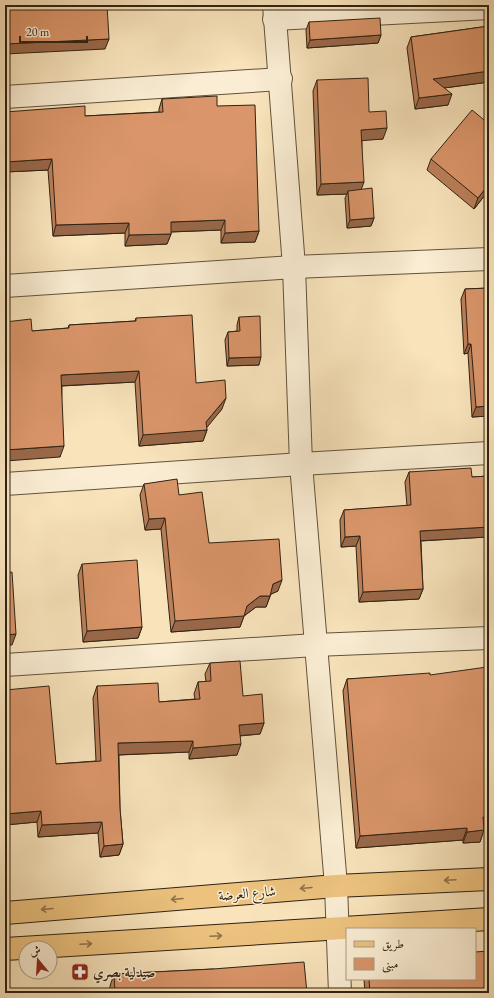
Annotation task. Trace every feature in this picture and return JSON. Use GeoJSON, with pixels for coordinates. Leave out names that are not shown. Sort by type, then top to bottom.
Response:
{"type":"FeatureCollection","features":[{"type":"Feature","properties":{"kind":"main road","name":"شارع العرضة"},"geometry":{"type":"LineString","coordinates":[[5,913],[336,886],[489,879]]}},
{"type":"Feature","properties":{"kind":"main road"},"geometry":{"type":"LineString","coordinates":[[353,928],[489,919]]}},
{"type":"Feature","properties":{"kind":"main road"},"geometry":{"type":"LineString","coordinates":[[5,949],[346,928]]}},
{"type":"Feature","properties":{"kind":"street"},"geometry":{"type":"LineString","coordinates":[[340,993],[336,886],[301,464],[294,267],[274,12],[489,8]]}},
{"type":"Feature","properties":{"kind":"street"},"geometry":{"type":"LineString","coordinates":[[5,97],[280,79]]}},
{"type":"Feature","properties":{"kind":"street"},"geometry":{"type":"LineString","coordinates":[[5,286],[294,267],[489,259]]}},
{"type":"Feature","properties":{"kind":"street"},"geometry":{"type":"LineString","coordinates":[[5,484],[489,453]]}},
{"type":"Feature","properties":{"kind":"street"},"geometry":{"type":"LineString","coordinates":[[5,665],[315,645],[489,638]]}},
{"type":"Feature","properties":{"kind":"building"},"geometry":{"type":"Polygon","coordinates":[[[5,5],[107,5],[109,39],[5,44],[5,5]]]}},
{"type":"Feature","properties":{"kind":"building"},"geometry":{"type":"Polygon","coordinates":[[[380,18],[381,35],[310,40],[309,22],[380,18]]]}},
{"type":"Feature","properties":{"kind":"building"},"geometry":{"type":"Polygon","coordinates":[[[489,26],[489,71],[433,79],[452,94],[419,98],[411,37],[489,26]]]}},
{"type":"Feature","properties":{"kind":"building"},"geometry":{"type":"Polygon","coordinates":[[[368,78],[369,112],[386,111],[387,128],[361,130],[364,182],[321,184],[317,80],[368,78]]]}},
{"type":"Feature","properties":{"kind":"building"},"geometry":{"type":"Polygon","coordinates":[[[217,96],[217,106],[255,105],[259,231],[225,233],[225,220],[171,222],[171,234],[129,235],[129,223],[56,225],[52,159],[5,162],[5,112],[85,106],[85,116],[163,112],[162,99],[217,96]]]}},
{"type":"Feature","properties":{"kind":"building"},"geometry":{"type":"Polygon","coordinates":[[[472,110],[489,124],[489,184],[478,198],[431,159],[472,110]]]}},
{"type":"Feature","properties":{"kind":"building"},"geometry":{"type":"Polygon","coordinates":[[[372,188],[374,218],[350,220],[348,191],[372,188]]]}},
{"type":"Feature","properties":{"kind":"building"},"geometry":{"type":"Polygon","coordinates":[[[489,288],[489,406],[476,407],[471,344],[468,344],[465,289],[489,288]]]}},
{"type":"Feature","properties":{"kind":"building"},"geometry":{"type":"Polygon","coordinates":[[[192,315],[196,383],[225,380],[226,398],[206,422],[207,430],[143,435],[139,371],[61,375],[64,446],[5,450],[5,322],[31,319],[32,331],[69,328],[69,325],[136,321],[136,318],[192,315]]]}},
{"type":"Feature","properties":{"kind":"building"},"geometry":{"type":"Polygon","coordinates":[[[260,316],[261,357],[229,358],[228,332],[240,331],[239,317],[260,316]]]}},
{"type":"Feature","properties":{"kind":"building"},"geometry":{"type":"Polygon","coordinates":[[[471,468],[472,477],[489,476],[489,527],[420,531],[423,589],[363,592],[360,536],[345,537],[344,510],[411,505],[409,472],[471,468]]]}},
{"type":"Feature","properties":{"kind":"building"},"geometry":{"type":"Polygon","coordinates":[[[177,479],[179,495],[202,492],[209,543],[279,539],[282,580],[273,584],[270,596],[260,596],[247,606],[244,616],[175,621],[165,518],[149,519],[144,484],[177,479]]]}},
{"type":"Feature","properties":{"kind":"building"},"geometry":{"type":"Polygon","coordinates":[[[137,560],[142,627],[87,631],[82,564],[137,560]]]}},
{"type":"Feature","properties":{"kind":"building"},"geometry":{"type":"Polygon","coordinates":[[[12,572],[16,634],[5,635],[5,573],[12,572]]]}},
{"type":"Feature","properties":{"kind":"building"},"geometry":{"type":"Polygon","coordinates":[[[240,661],[243,696],[262,694],[264,723],[239,725],[241,744],[193,748],[193,741],[118,743],[120,809],[123,844],[104,846],[102,822],[42,825],[41,811],[5,814],[5,690],[49,686],[56,764],[101,761],[97,686],[158,683],[159,702],[200,699],[198,682],[211,681],[210,663],[240,661]]]}},
{"type":"Feature","properties":{"kind":"building"},"geometry":{"type":"Polygon","coordinates":[[[487,667],[489,683],[489,817],[483,817],[484,830],[467,832],[467,828],[360,836],[347,679],[430,673],[430,675],[487,667]]]}},
{"type":"Feature","properties":{"kind":"building"},"geometry":{"type":"Polygon","coordinates":[[[489,951],[489,993],[370,993],[369,980],[476,980],[476,952],[489,951]]]}},
{"type":"Feature","properties":{"kind":"building"},"geometry":{"type":"Polygon","coordinates":[[[304,962],[307,993],[115,993],[114,974],[213,969],[304,962]]]}},
{"type":"Feature","properties":{"kind":"place","name":"صيدلية بصري"},"geometry":{"type":"Point","coordinates":[80,972]}}]}
